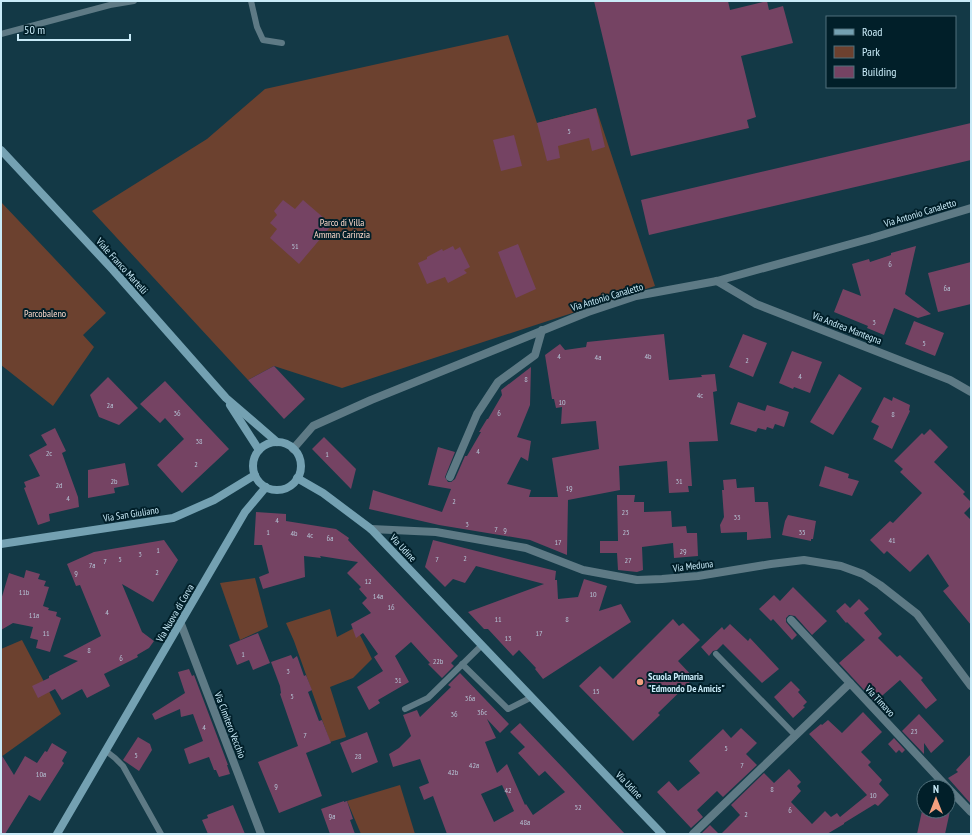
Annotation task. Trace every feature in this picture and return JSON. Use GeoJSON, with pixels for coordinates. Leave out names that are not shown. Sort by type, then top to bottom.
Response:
{"type":"FeatureCollection","features":[{"type":"Feature","properties":{"kind":"main road","name":"Viale Franco Martelli"},"geometry":{"type":"LineString","coordinates":[[1,150],[113,270],[226,398],[277,442]]}},
{"type":"Feature","properties":{"kind":"main road","name":"Viale Franco Martelli"},"geometry":{"type":"LineString","coordinates":[[226,398],[259,450]]}},
{"type":"Feature","properties":{"kind":"main road"},"geometry":{"type":"LineString","coordinates":[[277,442],[287,444],[293,449],[297,453],[300,462],[300,472],[290,486],[277,489],[266,487],[260,483],[255,475],[253,466],[259,450],[270,443],[277,442]]}},
{"type":"Feature","properties":{"kind":"main road","name":"Via San Giuliano"},"geometry":{"type":"LineString","coordinates":[[1,544],[173,518],[214,500],[255,475]]}},
{"type":"Feature","properties":{"kind":"main road","name":"Via Udine"},"geometry":{"type":"LineString","coordinates":[[297,478],[323,493],[371,529],[662,834]]}},
{"type":"Feature","properties":{"kind":"main road","name":"Via Nuova di Corva"},"geometry":{"type":"LineString","coordinates":[[57,834],[181,624],[245,512],[266,487]]}},
{"type":"Feature","properties":{"kind":"street","name":"Via Antonio Canaletto"},"geometry":{"type":"LineString","coordinates":[[293,449],[313,426],[371,400],[588,312],[636,296],[717,281],[872,238],[971,208]]}},
{"type":"Feature","properties":{"kind":"street","name":"Via Andrea Mantegna"},"geometry":{"type":"LineString","coordinates":[[717,281],[756,304],[950,380],[971,392]]}},
{"type":"Feature","properties":{"kind":"street"},"geometry":{"type":"LineString","coordinates":[[450,477],[477,414],[498,382],[535,354],[542,330]]}},
{"type":"Feature","properties":{"kind":"street","name":"Via Meduna"},"geometry":{"type":"LineString","coordinates":[[371,529],[436,532],[526,548],[583,570],[637,580],[698,576],[804,560],[841,566],[863,574],[880,585],[917,614],[971,686]]}},
{"type":"Feature","properties":{"kind":"street","name":"Via Timavo"},"geometry":{"type":"LineString","coordinates":[[790,620],[940,779]]}},
{"type":"Feature","properties":{"kind":"street","name":"Via Cimitero Vecchio"},"geometry":{"type":"LineString","coordinates":[[181,624],[261,834]]}},
{"type":"Feature","properties":{"kind":"street"},"geometry":{"type":"LineString","coordinates":[[693,834],[850,683]]}},
{"type":"Feature","properties":{"kind":"street","name":"Via Timavo"},"geometry":{"type":"LineString","coordinates":[[956,796],[971,812]]}},
{"type":"Feature","properties":{"kind":"lane"},"geometry":{"type":"LineString","coordinates":[[1,34],[110,5],[134,1]]}},
{"type":"Feature","properties":{"kind":"lane"},"geometry":{"type":"LineString","coordinates":[[251,1],[257,27],[263,40],[282,43]]}},
{"type":"Feature","properties":{"kind":"lane"},"geometry":{"type":"LineString","coordinates":[[405,709],[428,698],[482,645]]}},
{"type":"Feature","properties":{"kind":"lane"},"geometry":{"type":"LineString","coordinates":[[716,654],[795,736]]}},
{"type":"Feature","properties":{"kind":"lane"},"geometry":{"type":"LineString","coordinates":[[462,664],[508,709],[532,697]]}},
{"type":"Feature","properties":{"kind":"lane"},"geometry":{"type":"LineString","coordinates":[[106,751],[123,766],[160,834]]}},
{"type":"Feature","properties":{"kind":"green space","name":"Parco di Villa Amman Carinzia"},"geometry":{"type":"Polygon","coordinates":[[[508,35],[537,123],[596,108],[655,286],[342,388],[274,366],[248,380],[92,211],[207,139],[265,89],[508,35]]]}},
{"type":"Feature","properties":{"kind":"green space","name":"Parcobaleno"},"geometry":{"type":"Polygon","coordinates":[[[1,202],[106,313],[83,335],[94,347],[53,406],[1,365],[1,202]]]}},
{"type":"Feature","properties":{"kind":"green space"},"geometry":{"type":"Polygon","coordinates":[[[255,578],[268,627],[240,640],[220,583],[255,578]]]}},
{"type":"Feature","properties":{"kind":"green space"},"geometry":{"type":"Polygon","coordinates":[[[330,609],[337,637],[356,627],[372,659],[353,678],[330,687],[346,737],[330,742],[294,641],[286,623],[330,609]]]}},
{"type":"Feature","properties":{"kind":"green space"},"geometry":{"type":"Polygon","coordinates":[[[22,640],[61,714],[1,757],[1,649],[22,640]]]}},
{"type":"Feature","properties":{"kind":"green space"},"geometry":{"type":"Polygon","coordinates":[[[400,785],[415,834],[361,834],[347,801],[400,785]]]}},
{"type":"Feature","properties":{"kind":"building"},"geometry":{"type":"Polygon","coordinates":[[[594,1],[728,1],[730,10],[767,1],[769,10],[783,6],[793,43],[741,56],[756,117],[747,120],[749,128],[631,156],[594,1]]]}},
{"type":"Feature","properties":{"kind":"building"},"geometry":{"type":"Polygon","coordinates":[[[596,108],[605,147],[592,151],[589,138],[558,146],[560,158],[547,161],[537,123],[596,108]]]}},
{"type":"Feature","properties":{"kind":"building"},"geometry":{"type":"Polygon","coordinates":[[[971,123],[971,160],[649,235],[641,200],[971,123]]]}},
{"type":"Feature","properties":{"kind":"building"},"geometry":{"type":"Polygon","coordinates":[[[514,135],[522,166],[501,171],[493,140],[514,135]]]}},
{"type":"Feature","properties":{"kind":"building"},"geometry":{"type":"Polygon","coordinates":[[[283,200],[295,209],[303,200],[332,225],[299,264],[270,238],[277,229],[270,223],[277,215],[274,211],[283,200]]]}},
{"type":"Feature","properties":{"kind":"building"},"geometry":{"type":"Polygon","coordinates":[[[518,244],[536,289],[516,298],[498,252],[518,244]]]}},
{"type":"Feature","properties":{"kind":"building"},"geometry":{"type":"Polygon","coordinates":[[[453,246],[455,250],[460,247],[470,267],[464,270],[467,273],[448,283],[445,277],[427,284],[418,263],[442,249],[443,251],[453,246]]]}},
{"type":"Feature","properties":{"kind":"building"},"geometry":{"type":"Polygon","coordinates":[[[916,246],[905,294],[931,314],[918,318],[894,308],[884,335],[867,328],[868,326],[834,312],[843,289],[861,296],[852,264],[869,259],[870,262],[891,255],[891,253],[916,246]]]}},
{"type":"Feature","properties":{"kind":"building"},"geometry":{"type":"Polygon","coordinates":[[[971,262],[971,304],[938,312],[928,273],[971,262]]]}},
{"type":"Feature","properties":{"kind":"building"},"geometry":{"type":"Polygon","coordinates":[[[914,321],[944,333],[935,356],[905,344],[914,321]]]}},
{"type":"Feature","properties":{"kind":"building"},"geometry":{"type":"Polygon","coordinates":[[[664,334],[669,380],[702,377],[701,375],[715,374],[717,391],[713,392],[718,441],[689,442],[692,486],[688,486],[689,492],[669,493],[667,461],[619,466],[620,490],[568,500],[567,555],[530,540],[439,525],[369,509],[373,490],[442,512],[451,489],[428,485],[438,447],[455,452],[445,477],[448,482],[451,482],[455,479],[465,456],[467,456],[481,432],[479,432],[502,395],[501,390],[531,367],[530,405],[517,437],[531,441],[528,461],[521,457],[507,484],[531,490],[529,497],[558,497],[552,458],[599,449],[596,421],[561,424],[562,407],[556,408],[554,399],[552,399],[545,355],[560,344],[565,350],[586,347],[587,342],[664,334]]]}},
{"type":"Feature","properties":{"kind":"building"},"geometry":{"type":"Polygon","coordinates":[[[743,334],[767,343],[753,377],[729,367],[743,334]]]}},
{"type":"Feature","properties":{"kind":"building"},"geometry":{"type":"Polygon","coordinates":[[[792,351],[822,362],[810,393],[794,387],[793,389],[779,383],[792,351]]]}},
{"type":"Feature","properties":{"kind":"building"},"geometry":{"type":"Polygon","coordinates":[[[274,366],[305,399],[284,419],[248,380],[274,366]]]}},
{"type":"Feature","properties":{"kind":"building"},"geometry":{"type":"Polygon","coordinates":[[[839,374],[862,388],[833,435],[810,422],[839,374]]]}},
{"type":"Feature","properties":{"kind":"building"},"geometry":{"type":"Polygon","coordinates":[[[108,377],[138,408],[119,425],[99,417],[90,395],[108,377]]]}},
{"type":"Feature","properties":{"kind":"building"},"geometry":{"type":"Polygon","coordinates":[[[165,381],[229,449],[182,493],[157,465],[184,439],[165,418],[160,423],[140,404],[165,381]]]}},
{"type":"Feature","properties":{"kind":"building"},"geometry":{"type":"Polygon","coordinates":[[[884,397],[892,401],[893,397],[910,405],[910,411],[892,449],[873,439],[879,426],[871,422],[884,397]]]}},
{"type":"Feature","properties":{"kind":"building"},"geometry":{"type":"Polygon","coordinates":[[[738,402],[765,411],[767,405],[789,412],[784,427],[775,424],[773,429],[767,427],[766,430],[758,428],[756,432],[730,424],[738,402]]]}},
{"type":"Feature","properties":{"kind":"building"},"geometry":{"type":"Polygon","coordinates":[[[55,428],[66,451],[62,453],[78,497],[79,507],[49,514],[50,521],[38,525],[24,488],[26,487],[24,482],[40,476],[29,455],[47,445],[41,435],[55,428]]]}},
{"type":"Feature","properties":{"kind":"building"},"geometry":{"type":"Polygon","coordinates":[[[930,429],[948,447],[934,462],[965,492],[963,494],[971,502],[971,506],[964,513],[971,520],[971,625],[943,591],[949,586],[928,554],[910,572],[887,551],[884,554],[870,540],[890,521],[893,523],[922,493],[900,472],[903,469],[894,461],[922,433],[924,435],[930,429]]]}},
{"type":"Feature","properties":{"kind":"building"},"geometry":{"type":"Polygon","coordinates":[[[324,437],[356,469],[351,489],[312,449],[324,437]]]}},
{"type":"Feature","properties":{"kind":"building"},"geometry":{"type":"Polygon","coordinates":[[[125,463],[129,485],[114,488],[115,493],[88,498],[88,470],[125,463]]]}},
{"type":"Feature","properties":{"kind":"building"},"geometry":{"type":"Polygon","coordinates":[[[825,466],[849,474],[848,478],[859,481],[852,496],[819,486],[825,466]]]}},
{"type":"Feature","properties":{"kind":"building"},"geometry":{"type":"Polygon","coordinates":[[[736,479],[737,488],[754,487],[755,502],[768,502],[771,538],[747,540],[747,532],[721,533],[720,525],[724,517],[722,490],[724,490],[723,480],[736,479]]]}},
{"type":"Feature","properties":{"kind":"building"},"geometry":{"type":"Polygon","coordinates":[[[617,495],[635,495],[634,502],[644,502],[644,512],[671,511],[672,527],[686,526],[687,533],[697,533],[698,556],[674,558],[673,543],[642,547],[643,570],[637,572],[618,570],[617,553],[600,553],[600,541],[618,541],[617,495]]]}},
{"type":"Feature","properties":{"kind":"building"},"geometry":{"type":"Polygon","coordinates":[[[256,512],[286,514],[286,521],[336,529],[349,538],[348,540],[458,656],[451,663],[454,666],[442,678],[428,664],[430,663],[411,642],[395,656],[409,682],[378,700],[380,703],[369,710],[357,687],[383,671],[374,657],[378,654],[363,633],[356,638],[351,624],[371,613],[362,603],[367,598],[359,589],[361,587],[347,573],[358,562],[320,556],[321,558],[304,556],[305,577],[263,589],[259,577],[269,573],[262,545],[254,545],[256,512]]]}},
{"type":"Feature","properties":{"kind":"building"},"geometry":{"type":"Polygon","coordinates":[[[788,515],[816,521],[813,539],[811,539],[811,541],[782,535],[788,515]]]}},
{"type":"Feature","properties":{"kind":"building"},"geometry":{"type":"Polygon","coordinates":[[[164,540],[178,560],[153,602],[122,584],[142,632],[154,641],[149,648],[137,655],[138,657],[104,674],[110,686],[87,698],[82,689],[62,700],[55,689],[38,698],[32,686],[78,661],[63,656],[101,636],[80,585],[76,586],[67,564],[94,552],[164,540]]]}},
{"type":"Feature","properties":{"kind":"building"},"geometry":{"type":"Polygon","coordinates":[[[433,540],[556,571],[555,580],[557,580],[558,599],[578,597],[584,579],[607,586],[599,611],[621,604],[631,622],[543,679],[535,669],[536,668],[519,650],[513,656],[488,629],[484,629],[468,612],[544,584],[476,566],[465,583],[453,579],[445,587],[425,567],[433,540]]]}},
{"type":"Feature","properties":{"kind":"building"},"geometry":{"type":"Polygon","coordinates":[[[26,570],[40,574],[38,579],[46,581],[44,586],[49,587],[43,606],[49,608],[48,610],[57,612],[56,616],[61,618],[50,652],[36,648],[38,640],[30,638],[33,627],[13,623],[1,630],[1,600],[9,573],[24,578],[26,570]]]}},
{"type":"Feature","properties":{"kind":"building"},"geometry":{"type":"Polygon","coordinates":[[[793,587],[827,621],[812,635],[795,616],[789,615],[786,618],[786,622],[797,635],[792,640],[773,619],[771,621],[759,609],[774,595],[780,601],[793,587]]]}},
{"type":"Feature","properties":{"kind":"building"},"geometry":{"type":"Polygon","coordinates":[[[859,599],[869,609],[864,613],[882,634],[878,638],[897,657],[900,655],[923,678],[921,680],[937,700],[926,709],[900,680],[875,702],[839,663],[865,640],[847,622],[846,623],[836,611],[845,603],[850,608],[859,599]]]}},
{"type":"Feature","properties":{"kind":"building"},"geometry":{"type":"Polygon","coordinates":[[[673,619],[679,626],[683,623],[700,640],[678,661],[694,678],[658,713],[660,715],[633,741],[579,686],[600,666],[613,679],[673,619]]]}},
{"type":"Feature","properties":{"kind":"building"},"geometry":{"type":"Polygon","coordinates":[[[730,624],[748,641],[750,638],[779,669],[762,683],[723,644],[709,656],[701,647],[722,627],[724,630],[730,624]]]}},
{"type":"Feature","properties":{"kind":"building"},"geometry":{"type":"Polygon","coordinates":[[[258,633],[270,663],[253,670],[249,660],[237,665],[229,645],[258,633]]]}},
{"type":"Feature","properties":{"kind":"building"},"geometry":{"type":"Polygon","coordinates":[[[291,655],[293,659],[297,656],[304,676],[306,675],[312,690],[308,692],[319,721],[322,720],[331,743],[306,753],[322,796],[279,813],[258,762],[298,746],[280,694],[280,686],[271,662],[291,655]]]}},
{"type":"Feature","properties":{"kind":"building"},"geometry":{"type":"Polygon","coordinates":[[[189,669],[192,676],[194,675],[230,774],[219,777],[216,770],[214,770],[209,757],[189,764],[184,749],[203,741],[193,714],[181,717],[180,709],[155,720],[152,714],[185,693],[178,672],[189,669]]]}},
{"type":"Feature","properties":{"kind":"building"},"geometry":{"type":"Polygon","coordinates":[[[460,673],[509,724],[500,733],[487,719],[496,738],[485,742],[497,773],[507,764],[525,805],[526,804],[533,815],[565,792],[545,771],[539,776],[518,753],[525,747],[510,732],[520,723],[625,834],[447,834],[433,796],[424,800],[419,787],[429,783],[420,759],[393,767],[389,754],[399,748],[411,736],[403,715],[417,710],[420,717],[451,687],[448,685],[460,673]],[[502,785],[481,794],[494,822],[514,811],[502,785]]]}},
{"type":"Feature","properties":{"kind":"building"},"geometry":{"type":"Polygon","coordinates":[[[791,681],[800,690],[798,692],[807,702],[803,706],[805,707],[793,718],[774,697],[791,681]]]}},
{"type":"Feature","properties":{"kind":"building"},"geometry":{"type":"Polygon","coordinates":[[[863,712],[882,732],[861,752],[871,762],[868,765],[882,780],[879,784],[889,795],[878,806],[875,804],[827,834],[721,834],[740,815],[731,805],[764,773],[774,783],[789,769],[801,782],[797,786],[801,791],[791,802],[812,824],[825,811],[831,817],[837,813],[840,817],[867,795],[809,734],[828,720],[842,733],[863,712]]]}},
{"type":"Feature","properties":{"kind":"building"},"geometry":{"type":"Polygon","coordinates":[[[919,714],[944,741],[931,753],[924,743],[924,754],[902,731],[919,714]]]}},
{"type":"Feature","properties":{"kind":"building"},"geometry":{"type":"Polygon","coordinates":[[[741,728],[757,743],[746,754],[757,765],[723,797],[717,791],[697,810],[703,817],[691,828],[657,792],[669,781],[678,791],[700,773],[689,761],[723,729],[731,738],[741,728]]]}},
{"type":"Feature","properties":{"kind":"building"},"geometry":{"type":"Polygon","coordinates":[[[367,732],[378,762],[352,773],[340,743],[367,732]]]}},
{"type":"Feature","properties":{"kind":"building"},"geometry":{"type":"Polygon","coordinates":[[[138,737],[150,744],[152,750],[139,771],[123,760],[138,737]]]}},
{"type":"Feature","properties":{"kind":"building"},"geometry":{"type":"Polygon","coordinates":[[[894,738],[905,750],[902,753],[899,750],[896,753],[888,744],[894,738]]]}},
{"type":"Feature","properties":{"kind":"building"},"geometry":{"type":"Polygon","coordinates":[[[52,743],[67,752],[62,761],[64,763],[40,801],[29,795],[5,834],[1,834],[1,754],[14,775],[25,756],[37,763],[45,751],[47,752],[52,743]]]}},
{"type":"Feature","properties":{"kind":"building"},"geometry":{"type":"Polygon","coordinates":[[[971,754],[971,804],[956,787],[956,779],[948,778],[958,772],[956,770],[971,754]]]}},
{"type":"Feature","properties":{"kind":"building"},"geometry":{"type":"Polygon","coordinates":[[[347,801],[353,819],[350,820],[355,834],[330,834],[321,809],[347,801]]]}},
{"type":"Feature","properties":{"kind":"building"},"geometry":{"type":"Polygon","coordinates":[[[233,805],[245,834],[208,834],[202,820],[208,818],[207,815],[233,805]]]}},
{"type":"Feature","properties":{"kind":"building"},"geometry":{"type":"Polygon","coordinates":[[[920,819],[948,819],[945,834],[917,834],[920,819]]]}},
{"type":"Feature","properties":{"kind":"building"},"geometry":{"type":"Polygon","coordinates":[[[710,825],[719,834],[701,834],[710,825]]]}},
{"type":"Feature","properties":{"kind":"place","name":"Scuola Primaria \"Edmondo De Amicis\""},"geometry":{"type":"Point","coordinates":[640,682]}}]}
